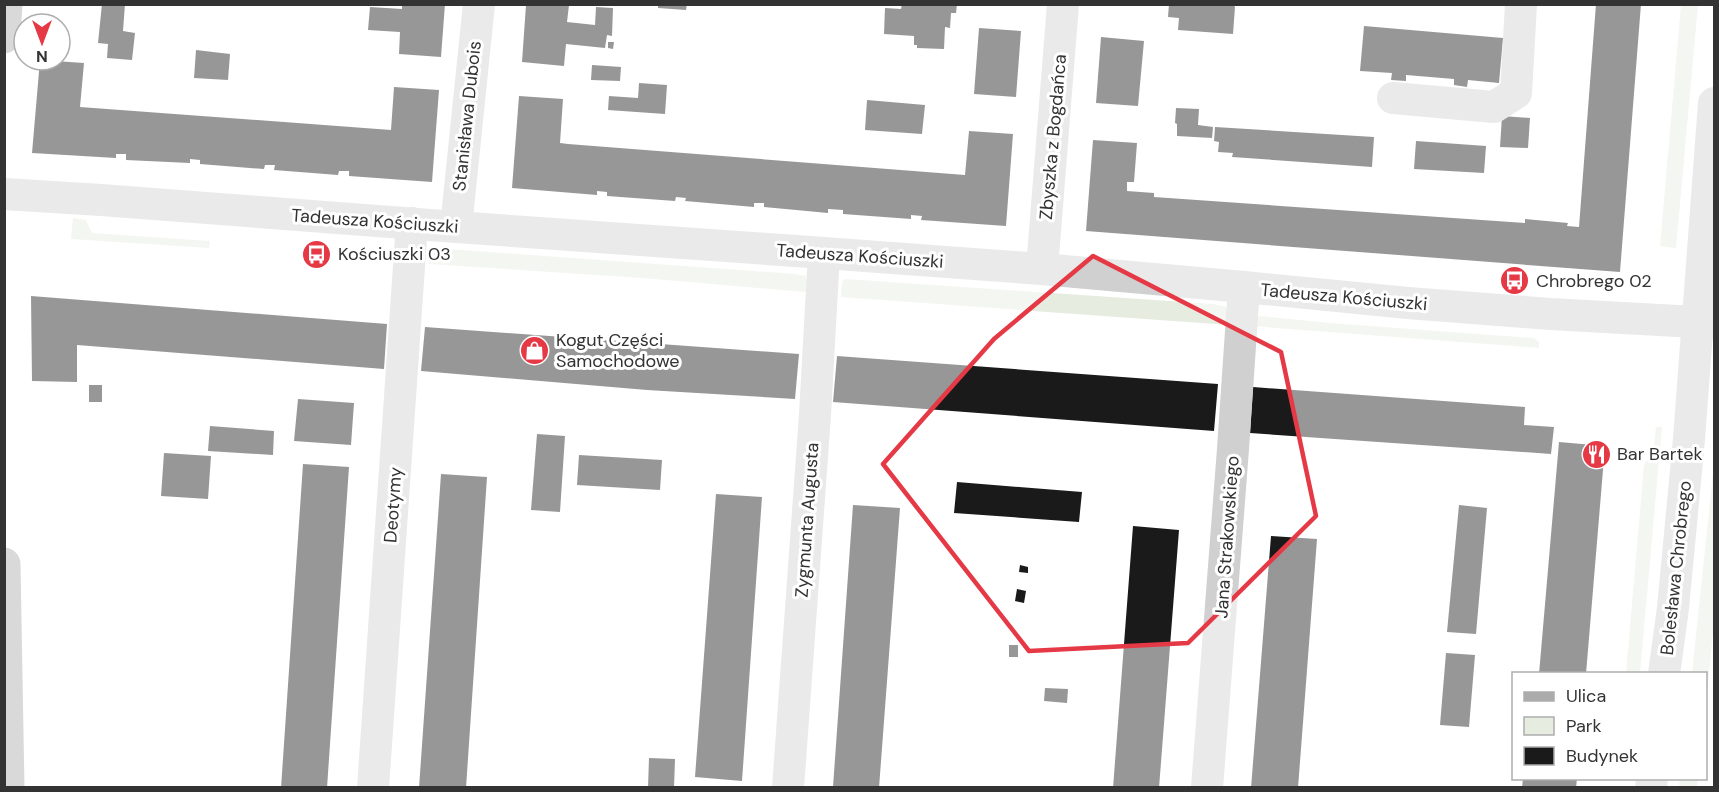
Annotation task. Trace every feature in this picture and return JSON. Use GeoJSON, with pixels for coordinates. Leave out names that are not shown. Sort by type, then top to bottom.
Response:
{"type":"FeatureCollection","features":[{"type":"Feature","properties":{"kind":"main road"},"geometry":{"type":"LineString","coordinates":[[4,38],[6,4]]}},
{"type":"Feature","properties":{"kind":"main road"},"geometry":{"type":"LineString","coordinates":[[4,564],[8,788]]}},
{"type":"Feature","properties":{"kind":"street","name":"Stanisława Dubois"},"geometry":{"type":"LineString","coordinates":[[456,227],[478,4]]}},
{"type":"Feature","properties":{"kind":"street","name":"Zbyszka z Bogdańca"},"geometry":{"type":"LineString","coordinates":[[1042,269],[1063,4]]}},
{"type":"Feature","properties":{"kind":"street"},"geometry":{"type":"LineString","coordinates":[[1393,98],[1494,107],[1516,93],[1521,4]]}},
{"type":"Feature","properties":{"kind":"street","name":"Bolesława Chrobrego"},"geometry":{"type":"LineString","coordinates":[[1664,672],[1686,473],[1706,322],[1714,103]]}},
{"type":"Feature","properties":{"kind":"street","name":"Tadeusza Kościuszki"},"geometry":{"type":"LineString","coordinates":[[4,194],[1042,269],[1572,316],[1706,322]]}},
{"type":"Feature","properties":{"kind":"street","name":"Deotymy"},"geometry":{"type":"LineString","coordinates":[[373,788],[412,223]]}},
{"type":"Feature","properties":{"kind":"street","name":"Zygmunta Augusta"},"geometry":{"type":"LineString","coordinates":[[788,788],[815,415],[824,253]]}},
{"type":"Feature","properties":{"kind":"street","name":"Jana Strakowskiego"},"geometry":{"type":"LineString","coordinates":[[1207,788],[1244,287]]}},
{"type":"Feature","properties":{"kind":"highlighted area"},"geometry":{"type":"Polygon","coordinates":[[[1093,256],[1281,352],[1316,516],[1188,643],[1029,651],[883,464],[994,339],[1093,256]]]}},
{"type":"Feature","properties":{"kind":"green space"},"geometry":{"type":"Polygon","coordinates":[[[1681,5],[1698,5],[1676,248],[1660,246],[1681,5]]]}},
{"type":"Feature","properties":{"kind":"green space"},"geometry":{"type":"Polygon","coordinates":[[[73,218],[86,220],[92,233],[210,241],[209,248],[71,239],[73,218]]]}},
{"type":"Feature","properties":{"kind":"green space"},"geometry":{"type":"Polygon","coordinates":[[[433,248],[796,274],[805,276],[808,282],[806,292],[643,278],[429,264],[433,248]]]}},
{"type":"Feature","properties":{"kind":"green space"},"geometry":{"type":"Polygon","coordinates":[[[845,279],[1213,304],[1226,307],[1230,317],[1229,325],[841,297],[842,282],[845,279]]]}},
{"type":"Feature","properties":{"kind":"green space"},"geometry":{"type":"Polygon","coordinates":[[[1260,316],[1534,338],[1539,342],[1539,348],[1252,326],[1255,319],[1260,316]]]}},
{"type":"Feature","properties":{"kind":"green space"},"geometry":{"type":"Polygon","coordinates":[[[1656,427],[1662,427],[1640,672],[1626,672],[1644,465],[1654,446],[1656,427]]]}},
{"type":"Feature","properties":{"kind":"green space"},"geometry":{"type":"Polygon","coordinates":[[[1714,464],[1714,622],[1707,695],[1707,672],[1692,672],[1714,464]]]}},
{"type":"Feature","properties":{"kind":"green space"},"geometry":{"type":"Polygon","coordinates":[[[1680,780],[1698,780],[1697,787],[1679,787],[1680,780]]]}},
{"type":"Feature","properties":{"kind":"building"},"geometry":{"type":"Polygon","coordinates":[[[102,4],[125,4],[123,31],[135,33],[132,60],[107,58],[108,44],[98,43],[102,4]]]}},
{"type":"Feature","properties":{"kind":"building"},"geometry":{"type":"Polygon","coordinates":[[[402,4],[445,4],[441,57],[399,54],[400,32],[368,30],[370,7],[402,9],[402,4]]]}},
{"type":"Feature","properties":{"kind":"building"},"geometry":{"type":"Polygon","coordinates":[[[658,4],[687,4],[686,10],[658,8],[658,4]]]}},
{"type":"Feature","properties":{"kind":"building"},"geometry":{"type":"Polygon","coordinates":[[[902,4],[957,4],[956,13],[951,13],[950,28],[945,27],[944,49],[917,48],[917,45],[914,45],[914,36],[884,34],[885,8],[901,9],[902,4]]]}},
{"type":"Feature","properties":{"kind":"building"},"geometry":{"type":"Polygon","coordinates":[[[1169,4],[1233,4],[1235,7],[1233,34],[1178,30],[1179,18],[1168,17],[1169,4]]]}},
{"type":"Feature","properties":{"kind":"building"},"geometry":{"type":"Polygon","coordinates":[[[1596,4],[1641,4],[1620,272],[1086,231],[1093,140],[1137,143],[1134,182],[1127,182],[1127,191],[1154,193],[1154,197],[1525,223],[1525,219],[1568,223],[1567,226],[1579,227],[1596,4]]]}},
{"type":"Feature","properties":{"kind":"building"},"geometry":{"type":"Polygon","coordinates":[[[526,5],[569,5],[567,22],[595,25],[596,7],[613,8],[612,36],[607,35],[605,48],[566,44],[564,66],[522,62],[526,5]]]}},
{"type":"Feature","properties":{"kind":"building"},"geometry":{"type":"Polygon","coordinates":[[[1364,26],[1503,38],[1499,83],[1468,80],[1467,87],[1454,85],[1454,79],[1406,75],[1406,81],[1391,80],[1392,73],[1360,71],[1364,26]]]}},
{"type":"Feature","properties":{"kind":"building"},"geometry":{"type":"Polygon","coordinates":[[[979,28],[1021,31],[1016,97],[974,94],[979,28]]]}},
{"type":"Feature","properties":{"kind":"building"},"geometry":{"type":"Polygon","coordinates":[[[1101,37],[1144,41],[1138,106],[1096,103],[1101,37]]]}},
{"type":"Feature","properties":{"kind":"building"},"geometry":{"type":"Polygon","coordinates":[[[608,42],[614,42],[613,49],[608,48],[608,42]]]}},
{"type":"Feature","properties":{"kind":"building"},"geometry":{"type":"Polygon","coordinates":[[[196,50],[230,54],[228,80],[194,78],[196,50]]]}},
{"type":"Feature","properties":{"kind":"building"},"geometry":{"type":"Polygon","coordinates":[[[72,62],[84,63],[80,107],[391,130],[394,87],[439,90],[432,182],[349,176],[349,171],[339,171],[338,175],[274,170],[275,165],[265,165],[264,169],[200,164],[200,160],[190,159],[190,163],[126,160],[126,154],[116,154],[116,158],[32,153],[39,72],[72,72],[72,62]]]}},
{"type":"Feature","properties":{"kind":"building"},"geometry":{"type":"Polygon","coordinates":[[[592,65],[621,67],[620,81],[591,80],[592,65]]]}},
{"type":"Feature","properties":{"kind":"building"},"geometry":{"type":"Polygon","coordinates":[[[639,83],[667,85],[665,114],[608,110],[609,96],[638,98],[639,83]]]}},
{"type":"Feature","properties":{"kind":"building"},"geometry":{"type":"Polygon","coordinates":[[[519,96],[563,99],[560,143],[965,175],[969,131],[1013,134],[1006,226],[921,220],[922,216],[911,215],[911,219],[843,214],[843,210],[828,209],[828,213],[764,207],[764,203],[754,203],[754,207],[685,201],[686,198],[676,197],[675,201],[607,196],[607,192],[597,191],[597,195],[512,188],[519,96]]]}},
{"type":"Feature","properties":{"kind":"building"},"geometry":{"type":"Polygon","coordinates":[[[867,100],[925,105],[922,134],[865,130],[867,100]]]}},
{"type":"Feature","properties":{"kind":"building"},"geometry":{"type":"Polygon","coordinates":[[[1176,108],[1199,109],[1198,125],[1213,127],[1212,138],[1177,136],[1176,108]]]}},
{"type":"Feature","properties":{"kind":"building"},"geometry":{"type":"Polygon","coordinates":[[[1502,116],[1530,118],[1528,148],[1500,147],[1502,116]]]}},
{"type":"Feature","properties":{"kind":"building"},"geometry":{"type":"Polygon","coordinates":[[[1215,127],[1374,137],[1372,167],[1232,157],[1233,153],[1218,152],[1219,142],[1214,141],[1215,127]]]}},
{"type":"Feature","properties":{"kind":"building"},"geometry":{"type":"Polygon","coordinates":[[[1416,141],[1486,146],[1484,173],[1414,169],[1416,141]]]}},
{"type":"Feature","properties":{"kind":"building"},"geometry":{"type":"Polygon","coordinates":[[[31,296],[387,324],[384,369],[77,345],[77,382],[32,381],[31,296]]]}},
{"type":"Feature","properties":{"kind":"building"},"geometry":{"type":"Polygon","coordinates":[[[425,327],[799,354],[795,399],[647,390],[421,371],[425,327]]]}},
{"type":"Feature","properties":{"kind":"building"},"geometry":{"type":"Polygon","coordinates":[[[837,356],[1218,384],[1214,431],[833,402],[837,356]]]}},
{"type":"Feature","properties":{"kind":"building"},"geometry":{"type":"Polygon","coordinates":[[[89,385],[102,385],[102,402],[89,402],[89,385]]]}},
{"type":"Feature","properties":{"kind":"building"},"geometry":{"type":"Polygon","coordinates":[[[1253,387],[1525,407],[1524,425],[1554,427],[1551,454],[1250,433],[1253,387]]]}},
{"type":"Feature","properties":{"kind":"building"},"geometry":{"type":"Polygon","coordinates":[[[298,399],[354,403],[351,445],[294,441],[298,399]]]}},
{"type":"Feature","properties":{"kind":"building"},"geometry":{"type":"Polygon","coordinates":[[[210,426],[274,431],[273,455],[208,451],[210,426]]]}},
{"type":"Feature","properties":{"kind":"building"},"geometry":{"type":"Polygon","coordinates":[[[537,434],[565,436],[560,512],[531,510],[537,434]]]}},
{"type":"Feature","properties":{"kind":"building"},"geometry":{"type":"Polygon","coordinates":[[[1559,442],[1605,446],[1586,672],[1539,672],[1559,442]]]}},
{"type":"Feature","properties":{"kind":"building"},"geometry":{"type":"Polygon","coordinates":[[[164,453],[211,456],[208,499],[161,496],[164,453]]]}},
{"type":"Feature","properties":{"kind":"building"},"geometry":{"type":"Polygon","coordinates":[[[579,455],[662,460],[660,490],[577,485],[579,455]]]}},
{"type":"Feature","properties":{"kind":"building"},"geometry":{"type":"Polygon","coordinates":[[[303,464],[349,467],[327,788],[281,788],[303,464]]]}},
{"type":"Feature","properties":{"kind":"building"},"geometry":{"type":"Polygon","coordinates":[[[441,474],[487,477],[466,788],[419,788],[441,474]]]}},
{"type":"Feature","properties":{"kind":"building"},"geometry":{"type":"Polygon","coordinates":[[[957,482],[1082,492],[1079,522],[954,513],[957,482]]]}},
{"type":"Feature","properties":{"kind":"building"},"geometry":{"type":"Polygon","coordinates":[[[716,494],[762,497],[742,781],[695,777],[716,494]]]}},
{"type":"Feature","properties":{"kind":"building"},"geometry":{"type":"Polygon","coordinates":[[[853,505],[900,508],[879,788],[833,787],[853,505]]]}},
{"type":"Feature","properties":{"kind":"building"},"geometry":{"type":"Polygon","coordinates":[[[1459,505],[1487,508],[1476,634],[1447,632],[1459,505]]]}},
{"type":"Feature","properties":{"kind":"building"},"geometry":{"type":"Polygon","coordinates":[[[1133,526],[1179,530],[1159,788],[1113,788],[1133,526]]]}},
{"type":"Feature","properties":{"kind":"building"},"geometry":{"type":"Polygon","coordinates":[[[1271,536],[1317,539],[1298,788],[1251,788],[1271,536]]]}},
{"type":"Feature","properties":{"kind":"building"},"geometry":{"type":"Polygon","coordinates":[[[1020,565],[1028,567],[1028,573],[1019,572],[1020,565]]]}},
{"type":"Feature","properties":{"kind":"building"},"geometry":{"type":"Polygon","coordinates":[[[1017,589],[1026,591],[1024,603],[1015,601],[1017,589]]]}},
{"type":"Feature","properties":{"kind":"building"},"geometry":{"type":"Polygon","coordinates":[[[1009,645],[1018,645],[1018,657],[1009,657],[1009,645]]]}},
{"type":"Feature","properties":{"kind":"building"},"geometry":{"type":"Polygon","coordinates":[[[1446,653],[1475,655],[1469,727],[1440,725],[1446,653]]]}},
{"type":"Feature","properties":{"kind":"building"},"geometry":{"type":"Polygon","coordinates":[[[1045,688],[1068,689],[1067,703],[1044,701],[1045,688]]]}},
{"type":"Feature","properties":{"kind":"building"},"geometry":{"type":"Polygon","coordinates":[[[649,758],[675,759],[674,788],[648,788],[649,758]]]}},
{"type":"Feature","properties":{"kind":"building"},"geometry":{"type":"Polygon","coordinates":[[[1523,780],[1577,780],[1576,788],[1522,788],[1523,780]]]}},
{"type":"Feature","properties":{"kind":"place","name":"Kościuszki 03"},"geometry":{"type":"Point","coordinates":[317,254]}},
{"type":"Feature","properties":{"kind":"place","name":"Chrobrego 02"},"geometry":{"type":"Point","coordinates":[1515,281]}},
{"type":"Feature","properties":{"kind":"place","name":"Kogut Części Samochodowe"},"geometry":{"type":"Point","coordinates":[535,350]}},
{"type":"Feature","properties":{"kind":"place","name":"Bar Bartek"},"geometry":{"type":"Point","coordinates":[1596,454]}}]}
